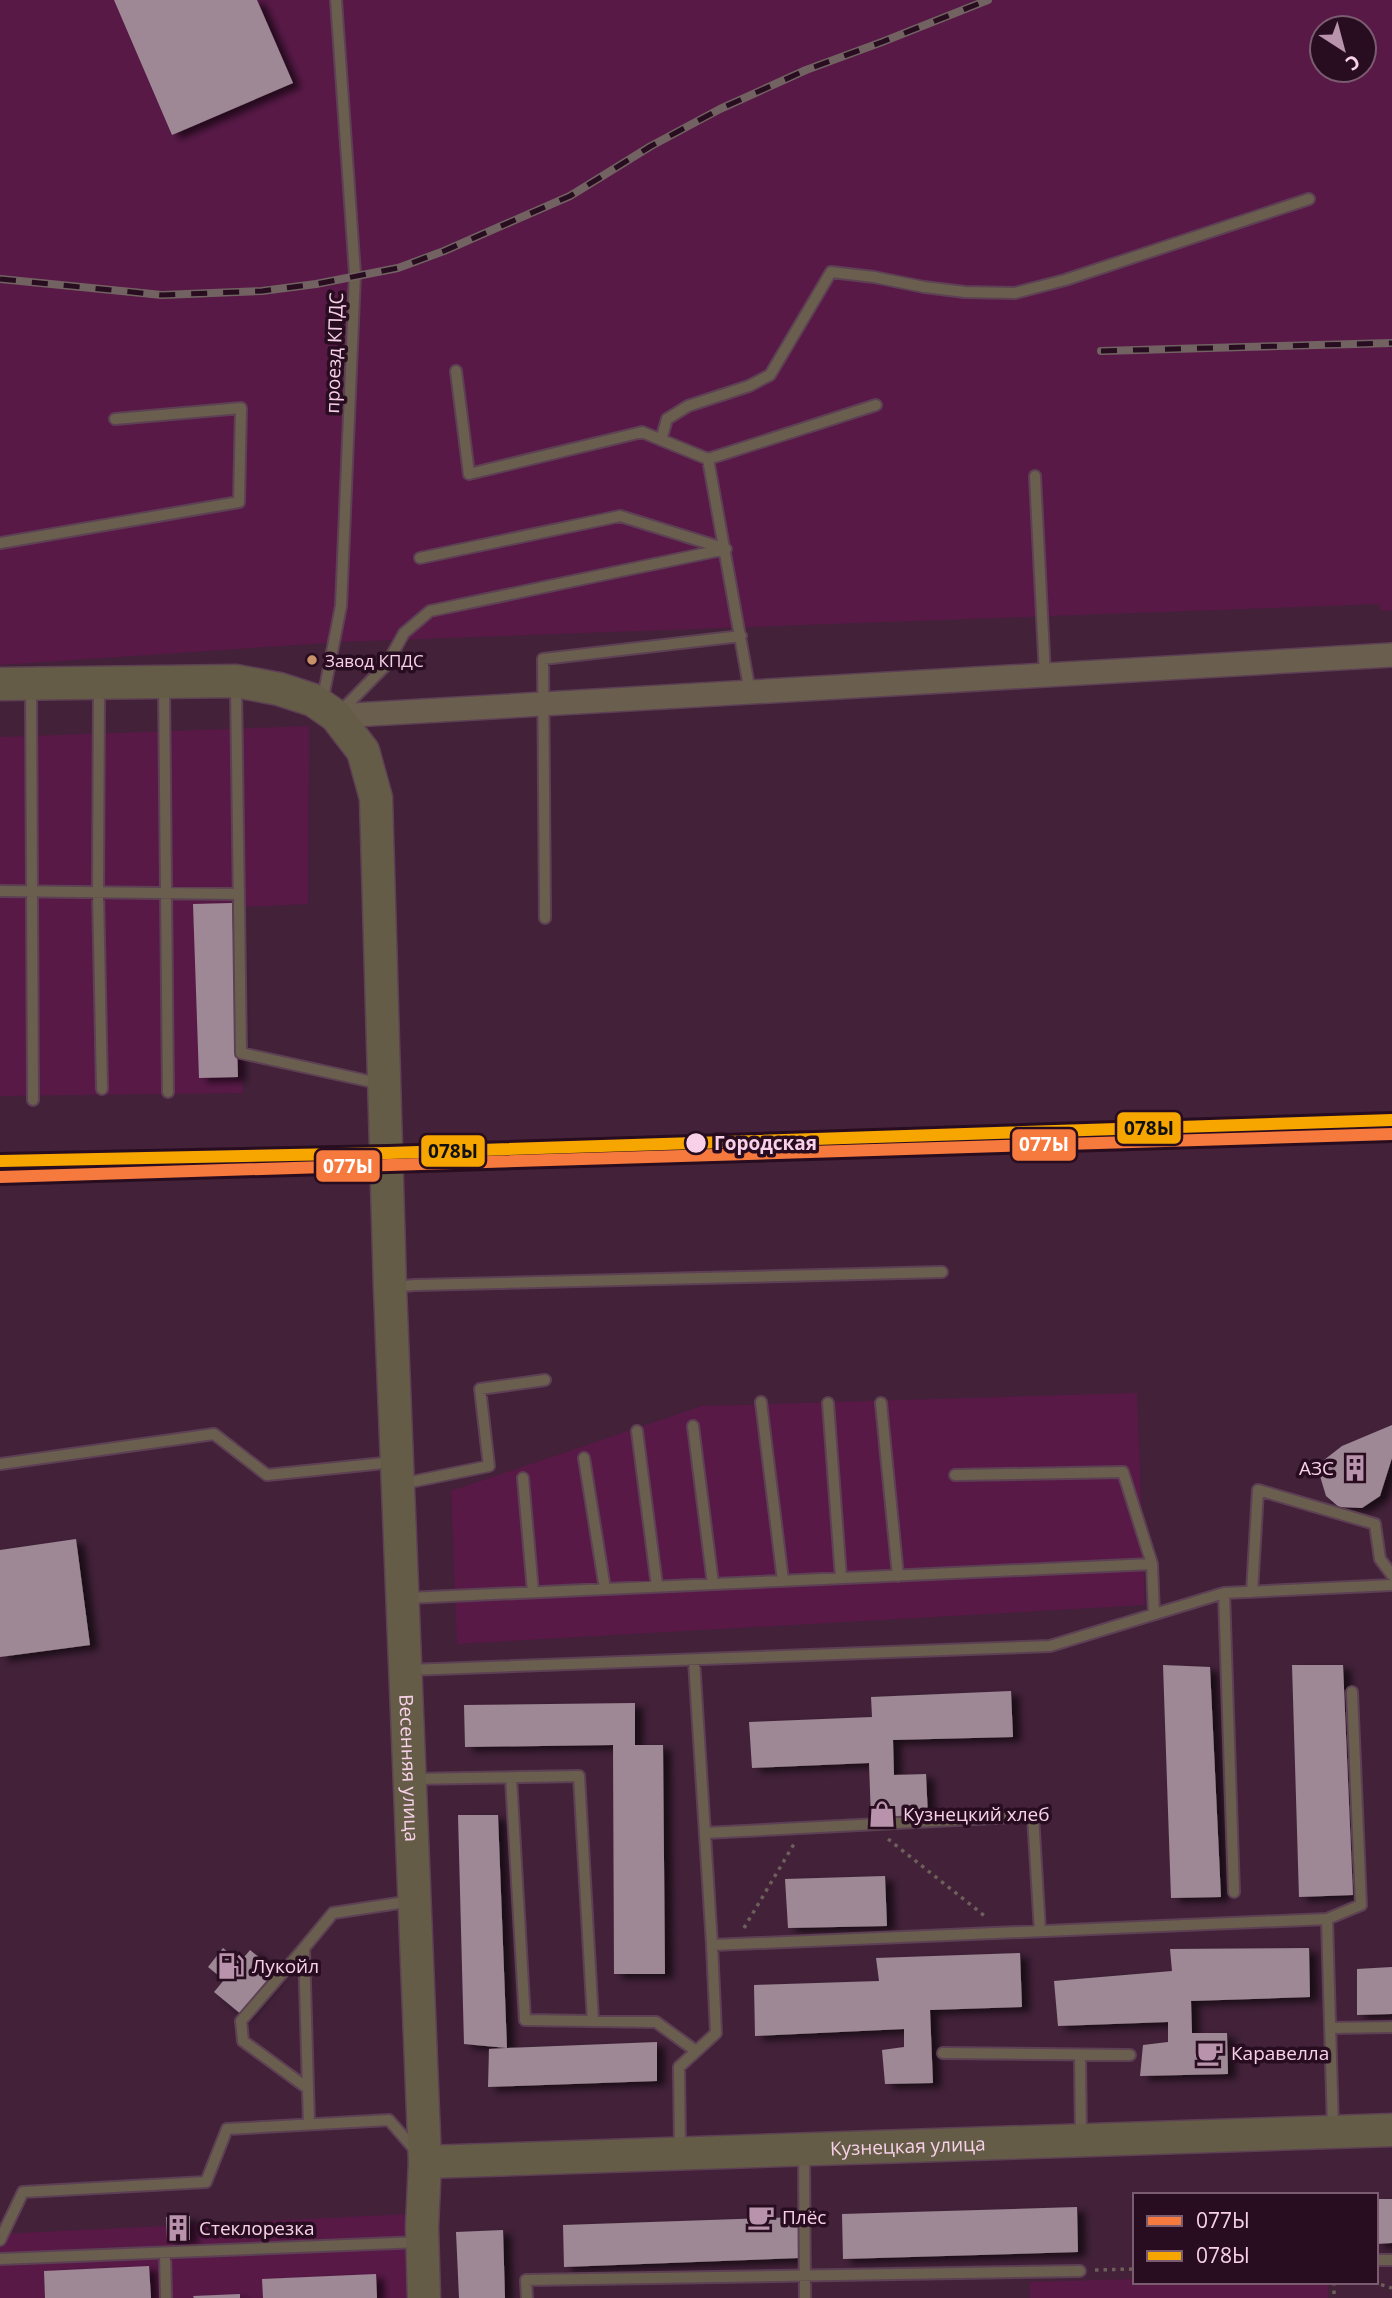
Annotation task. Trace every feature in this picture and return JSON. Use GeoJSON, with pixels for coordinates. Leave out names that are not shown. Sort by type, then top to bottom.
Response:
{"type":"FeatureCollection","features":[{"type":"Feature","properties":{"kind":"street"},"geometry":{"type":"LineString","coordinates":[[15,684],[236,681],[279,689],[313,700],[329,711],[542,704],[1392,655]]}},
{"type":"Feature","properties":{"kind":"street","name":"Весенняя улица"},"geometry":{"type":"LineString","coordinates":[[329,711],[363,751],[376,798],[390,1288],[425,2162],[422,2242],[424,2298]]}},
{"type":"Feature","properties":{"kind":"street","name":"Кузнецкая улица"},"geometry":{"type":"LineString","coordinates":[[425,2162],[1392,2130]]}},
{"type":"Feature","properties":{"kind":"lane","name":"проезд КПДС"},"geometry":{"type":"LineString","coordinates":[[329,711],[341,607],[355,274],[336,0]]}},
{"type":"Feature","properties":{"kind":"lane"},"geometry":{"type":"LineString","coordinates":[[661,440],[667,419],[688,405],[749,387],[770,375],[831,272],[874,276],[924,288],[1015,293],[1065,280],[1309,199]]}},
{"type":"Feature","properties":{"kind":"lane"},"geometry":{"type":"LineString","coordinates":[[456,371],[469,474],[642,432],[708,459],[876,405]]}},
{"type":"Feature","properties":{"kind":"lane"},"geometry":{"type":"LineString","coordinates":[[0,543],[239,502],[241,408],[114,419]]}},
{"type":"Feature","properties":{"kind":"lane"},"geometry":{"type":"LineString","coordinates":[[708,459],[750,692]]}},
{"type":"Feature","properties":{"kind":"lane"},"geometry":{"type":"LineString","coordinates":[[1035,476],[1045,675]]}},
{"type":"Feature","properties":{"kind":"lane"},"geometry":{"type":"LineString","coordinates":[[420,558],[620,516],[726,549]]}},
{"type":"Feature","properties":{"kind":"lane"},"geometry":{"type":"LineString","coordinates":[[329,711],[387,664],[404,633],[430,611],[726,549]]}},
{"type":"Feature","properties":{"kind":"lane"},"geometry":{"type":"LineString","coordinates":[[545,918],[543,659],[741,636]]}},
{"type":"Feature","properties":{"kind":"lane"},"geometry":{"type":"LineString","coordinates":[[236,681],[241,1054],[384,1084]]}},
{"type":"Feature","properties":{"kind":"lane"},"geometry":{"type":"LineString","coordinates":[[164,682],[168,1092]]}},
{"type":"Feature","properties":{"kind":"lane"},"geometry":{"type":"LineString","coordinates":[[99,683],[98,892],[103,1089]]}},
{"type":"Feature","properties":{"kind":"lane"},"geometry":{"type":"LineString","coordinates":[[15,684],[30,891],[33,1100]]}},
{"type":"Feature","properties":{"kind":"lane"},"geometry":{"type":"LineString","coordinates":[[0,891],[239,894]]}},
{"type":"Feature","properties":{"kind":"lane"},"geometry":{"type":"LineString","coordinates":[[390,1288],[415,1285],[942,1272]]}},
{"type":"Feature","properties":{"kind":"lane"},"geometry":{"type":"LineString","coordinates":[[0,1464],[215,1434],[267,1475],[398,1473],[489,1466],[480,1389],[545,1380]]}},
{"type":"Feature","properties":{"kind":"lane"},"geometry":{"type":"LineString","coordinates":[[761,1402],[783,1581]]}},
{"type":"Feature","properties":{"kind":"lane"},"geometry":{"type":"LineString","coordinates":[[828,1403],[841,1578]]}},
{"type":"Feature","properties":{"kind":"lane"},"geometry":{"type":"LineString","coordinates":[[880,1403],[898,1576]]}},
{"type":"Feature","properties":{"kind":"lane"},"geometry":{"type":"LineString","coordinates":[[693,1426],[713,1584]]}},
{"type":"Feature","properties":{"kind":"lane"},"geometry":{"type":"LineString","coordinates":[[637,1431],[657,1586]]}},
{"type":"Feature","properties":{"kind":"lane"},"geometry":{"type":"LineString","coordinates":[[584,1458],[604,1589]]}},
{"type":"Feature","properties":{"kind":"lane"},"geometry":{"type":"LineString","coordinates":[[955,1475],[1123,1472],[1152,1564],[1154,1614]]}},
{"type":"Feature","properties":{"kind":"lane"},"geometry":{"type":"LineString","coordinates":[[523,1478],[533,1592]]}},
{"type":"Feature","properties":{"kind":"lane"},"geometry":{"type":"LineString","coordinates":[[1252,1592],[1258,1490],[1375,1524],[1380,1559],[1392,1576]]}},
{"type":"Feature","properties":{"kind":"lane"},"geometry":{"type":"LineString","coordinates":[[403,1598],[1152,1564]]}},
{"type":"Feature","properties":{"kind":"lane"},"geometry":{"type":"LineString","coordinates":[[405,1670],[1051,1646],[1223,1593],[1392,1585]]}},
{"type":"Feature","properties":{"kind":"lane"},"geometry":{"type":"LineString","coordinates":[[1223,1593],[1234,1892]]}},
{"type":"Feature","properties":{"kind":"lane"},"geometry":{"type":"LineString","coordinates":[[680,2154],[679,2067],[716,2033],[694,1660]]}},
{"type":"Feature","properties":{"kind":"lane"},"geometry":{"type":"LineString","coordinates":[[712,1945],[1327,1919],[1361,1905],[1352,1692]]}},
{"type":"Feature","properties":{"kind":"lane"},"geometry":{"type":"LineString","coordinates":[[410,1779],[579,1776],[593,2021]]}},
{"type":"Feature","properties":{"kind":"lane"},"geometry":{"type":"LineString","coordinates":[[511,1778],[525,2020],[656,2022],[696,2051]]}},
{"type":"Feature","properties":{"kind":"lane"},"geometry":{"type":"LineString","coordinates":[[705,1833],[1033,1816],[1040,1931]]}},
{"type":"Feature","properties":{"kind":"lane"},"geometry":{"type":"LineString","coordinates":[[306,2087],[243,2041],[241,2021],[333,1913],[415,1900]]}},
{"type":"Feature","properties":{"kind":"lane"},"geometry":{"type":"LineString","coordinates":[[1327,1919],[1333,2132]]}},
{"type":"Feature","properties":{"kind":"lane"},"geometry":{"type":"LineString","coordinates":[[304,1948],[309,2124]]}},
{"type":"Feature","properties":{"kind":"lane"},"geometry":{"type":"LineString","coordinates":[[1330,2028],[1392,2027]]}},
{"type":"Feature","properties":{"kind":"lane"},"geometry":{"type":"LineString","coordinates":[[943,2053],[1130,2055]]}},
{"type":"Feature","properties":{"kind":"lane"},"geometry":{"type":"LineString","coordinates":[[1080,2055],[1081,2141]]}},
{"type":"Feature","properties":{"kind":"lane"},"geometry":{"type":"LineString","coordinates":[[0,2240],[23,2192],[206,2182],[227,2129],[389,2120],[425,2162]]}},
{"type":"Feature","properties":{"kind":"lane"},"geometry":{"type":"LineString","coordinates":[[804,2150],[805,2298]]}},
{"type":"Feature","properties":{"kind":"lane"},"geometry":{"type":"LineString","coordinates":[[0,2259],[422,2242]]}},
{"type":"Feature","properties":{"kind":"lane"},"geometry":{"type":"LineString","coordinates":[[165,2253],[166,2298]]}},
{"type":"Feature","properties":{"kind":"lane"},"geometry":{"type":"LineString","coordinates":[[527,2298],[526,2280],[1080,2271]]}},
{"type":"Feature","properties":{"kind":"path"},"geometry":{"type":"LineString","coordinates":[[870,1824],[1006,1932]]}},
{"type":"Feature","properties":{"kind":"path"},"geometry":{"type":"LineString","coordinates":[[735,1944],[804,1828]]}},
{"type":"Feature","properties":{"kind":"path"},"geometry":{"type":"LineString","coordinates":[[1080,2271],[1133,2269]]}},
{"type":"Feature","properties":{"kind":"shaded area"},"geometry":{"type":"Polygon","coordinates":[[[0,0],[1392,0],[1392,611],[1380,610],[1379,604],[339,642],[0,665],[0,0]]]}},
{"type":"Feature","properties":{"kind":"shaded area"},"geometry":{"type":"Polygon","coordinates":[[[309,726],[308,904],[241,907],[243,1093],[0,1096],[0,737],[309,726]]]}},
{"type":"Feature","properties":{"kind":"shaded area"},"geometry":{"type":"Polygon","coordinates":[[[1137,1393],[1145,1605],[457,1644],[451,1491],[702,1406],[1137,1393]]]}},
{"type":"Feature","properties":{"kind":"shaded area"},"geometry":{"type":"Polygon","coordinates":[[[410,2214],[412,2298],[0,2298],[0,2234],[410,2214]]]}},
{"type":"Feature","properties":{"kind":"shaded area"},"geometry":{"type":"Polygon","coordinates":[[[1133,2279],[1133,2284],[1328,2284],[1328,2298],[1030,2298],[1030,2282],[1133,2279]]]}},
{"type":"Feature","properties":{"kind":"building"},"geometry":{"type":"Polygon","coordinates":[[[114,0],[257,0],[293,83],[172,135],[114,0]]]}},
{"type":"Feature","properties":{"kind":"building"},"geometry":{"type":"Polygon","coordinates":[[[232,903],[238,1077],[199,1078],[193,904],[232,903]]]}},
{"type":"Feature","properties":{"kind":"building","name":"АЗС"},"geometry":{"type":"Polygon","coordinates":[[[1392,1425],[1392,1458],[1380,1496],[1362,1508],[1339,1507],[1326,1496],[1320,1476],[1324,1460],[1342,1446],[1392,1425]]]}},
{"type":"Feature","properties":{"kind":"building"},"geometry":{"type":"Polygon","coordinates":[[[76,1539],[90,1645],[0,1657],[0,1550],[76,1539]]]}},
{"type":"Feature","properties":{"kind":"building"},"geometry":{"type":"Polygon","coordinates":[[[1163,1665],[1210,1667],[1221,1897],[1171,1898],[1163,1665]]]}},
{"type":"Feature","properties":{"kind":"building"},"geometry":{"type":"Polygon","coordinates":[[[1292,1665],[1343,1665],[1353,1895],[1299,1897],[1292,1665]]]}},
{"type":"Feature","properties":{"kind":"building"},"geometry":{"type":"Polygon","coordinates":[[[1011,1691],[1013,1737],[893,1740],[894,1775],[926,1774],[928,1817],[871,1819],[869,1763],[752,1768],[749,1722],[872,1717],[871,1697],[1011,1691]]]}},
{"type":"Feature","properties":{"kind":"building"},"geometry":{"type":"Polygon","coordinates":[[[635,1703],[635,1745],[663,1745],[665,1974],[614,1974],[613,1745],[465,1747],[464,1705],[635,1703]]]}},
{"type":"Feature","properties":{"kind":"building"},"geometry":{"type":"Polygon","coordinates":[[[458,1815],[498,1815],[507,2048],[464,2044],[458,1815]]]}},
{"type":"Feature","properties":{"kind":"building"},"geometry":{"type":"Polygon","coordinates":[[[885,1876],[887,1926],[788,1928],[785,1879],[885,1876]]]}},
{"type":"Feature","properties":{"kind":"building"},"geometry":{"type":"Polygon","coordinates":[[[223,1948],[240,1962],[250,1950],[277,1972],[242,2015],[214,1992],[224,1980],[208,1967],[223,1948]]]}},
{"type":"Feature","properties":{"kind":"building"},"geometry":{"type":"Polygon","coordinates":[[[1309,1948],[1310,1997],[1191,2001],[1192,2033],[1227,2033],[1228,2074],[1140,2076],[1143,2045],[1168,2042],[1168,2022],[1058,2026],[1054,1981],[1172,1971],[1170,1949],[1309,1948]]]}},
{"type":"Feature","properties":{"kind":"building"},"geometry":{"type":"Polygon","coordinates":[[[1020,1953],[1022,2007],[930,2010],[933,2083],[885,2084],[882,2050],[904,2047],[904,2029],[755,2036],[754,1985],[879,1981],[876,1958],[1020,1953]]]}},
{"type":"Feature","properties":{"kind":"building"},"geometry":{"type":"Polygon","coordinates":[[[1392,1967],[1392,2014],[1357,2015],[1357,1969],[1392,1967]]]}},
{"type":"Feature","properties":{"kind":"building"},"geometry":{"type":"Polygon","coordinates":[[[657,2042],[657,2081],[488,2087],[489,2049],[657,2042]]]}},
{"type":"Feature","properties":{"kind":"building"},"geometry":{"type":"Polygon","coordinates":[[[1378,2199],[1392,2199],[1392,2243],[1378,2244],[1378,2199]]]}},
{"type":"Feature","properties":{"kind":"building"},"geometry":{"type":"Polygon","coordinates":[[[1077,2207],[1078,2252],[843,2259],[842,2214],[1077,2207]]]}},
{"type":"Feature","properties":{"kind":"building","name":"Стеклорезка"},"geometry":{"type":"Polygon","coordinates":[[[190,2216],[190,2240],[167,2240],[166,2217],[190,2216]]]}},
{"type":"Feature","properties":{"kind":"building"},"geometry":{"type":"Polygon","coordinates":[[[798,2217],[799,2258],[564,2267],[563,2225],[798,2217]]]}},
{"type":"Feature","properties":{"kind":"building"},"geometry":{"type":"Polygon","coordinates":[[[503,2230],[505,2298],[459,2298],[456,2232],[503,2230]]]}},
{"type":"Feature","properties":{"kind":"building"},"geometry":{"type":"Polygon","coordinates":[[[149,2266],[151,2298],[45,2298],[44,2271],[149,2266]]]}},
{"type":"Feature","properties":{"kind":"building"},"geometry":{"type":"Polygon","coordinates":[[[376,2274],[377,2298],[263,2298],[262,2279],[376,2274]]]}},
{"type":"Feature","properties":{"kind":"building"},"geometry":{"type":"Polygon","coordinates":[[[240,2294],[240,2298],[193,2296],[240,2294]]]}},
{"type":"Feature","properties":{"kind":"railway"},"geometry":{"type":"LineString","coordinates":[[0,279],[162,295],[262,291],[316,284],[398,268],[570,196],[651,146],[720,109],[806,70],[988,0]]}},
{"type":"Feature","properties":{"kind":"railway"},"geometry":{"type":"LineString","coordinates":[[1101,351],[1392,343]]}},
{"type":"Feature","properties":{"kind":"transit line","name":"078Ы"},"geometry":{"type":"LineString","coordinates":[[0,1161],[388,1153],[1392,1120]]}},
{"type":"Feature","properties":{"kind":"transit line","name":"077Ы"},"geometry":{"type":"LineString","coordinates":[[0,1177],[1392,1134]]}},
{"type":"Feature","properties":{"kind":"place","name":"Завод КПДС"},"geometry":{"type":"Point","coordinates":[312,660]}},
{"type":"Feature","properties":{"kind":"place","name":"Городская"},"geometry":{"type":"Point","coordinates":[696,1143]}},
{"type":"Feature","properties":{"kind":"place","name":"АЗС"},"geometry":{"type":"Point","coordinates":[1355,1468]}},
{"type":"Feature","properties":{"kind":"place","name":"Кузнецкий хлеб"},"geometry":{"type":"Point","coordinates":[882,1814]}},
{"type":"Feature","properties":{"kind":"place","name":"Лукойл"},"geometry":{"type":"Point","coordinates":[231,1966]}},
{"type":"Feature","properties":{"kind":"place","name":"Каравелла"},"geometry":{"type":"Point","coordinates":[1210,2053]}},
{"type":"Feature","properties":{"kind":"place","name":"Плёс"},"geometry":{"type":"Point","coordinates":[761,2217]}},
{"type":"Feature","properties":{"kind":"place","name":"Стеклорезка"},"geometry":{"type":"Point","coordinates":[178,2228]}}]}
